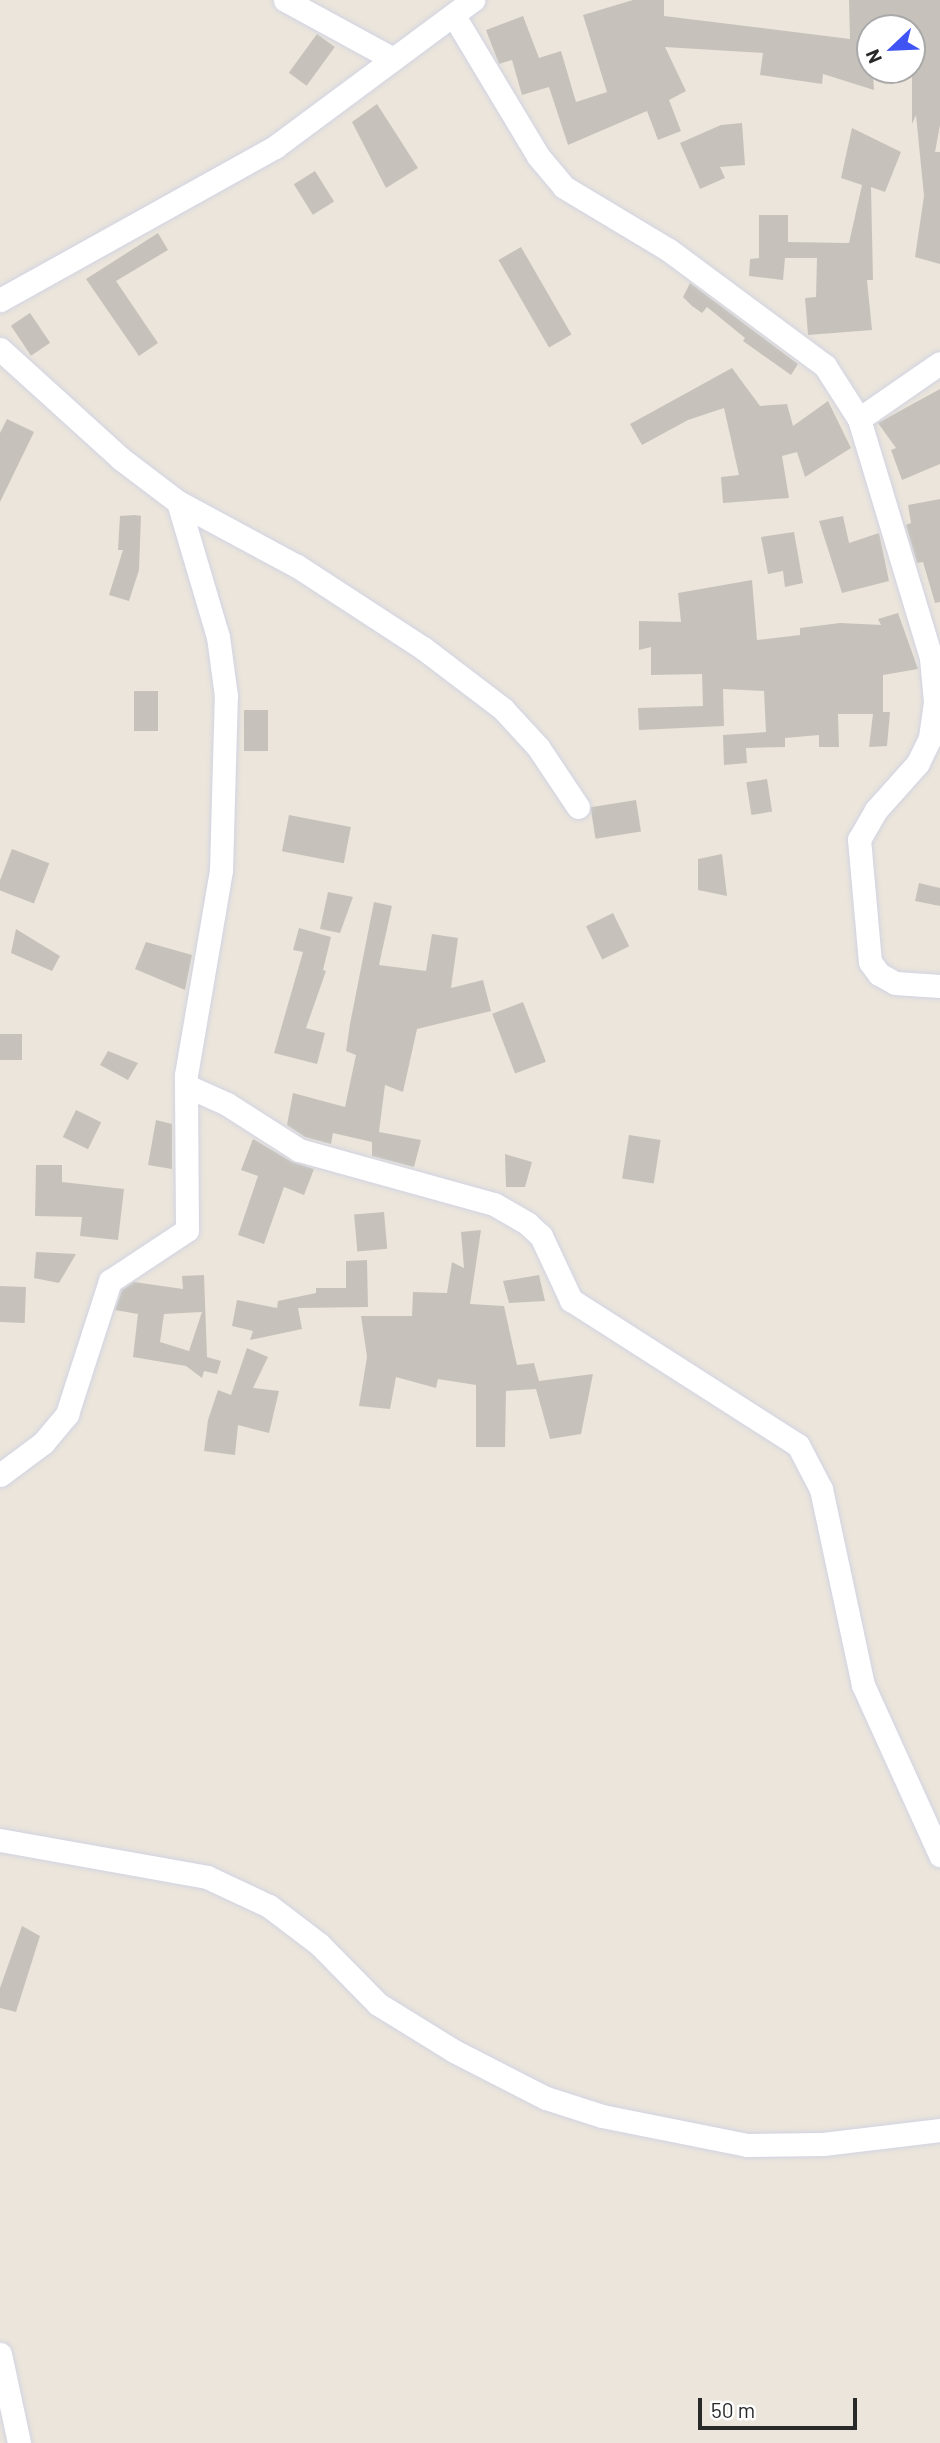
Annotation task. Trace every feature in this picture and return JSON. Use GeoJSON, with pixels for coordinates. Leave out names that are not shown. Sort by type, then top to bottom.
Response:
{"type":"FeatureCollection","features":[{"type":"Feature","properties":{"kind":"street"},"geometry":{"type":"LineString","coordinates":[[285,0],[393,60]]}},
{"type":"Feature","properties":{"kind":"street"},"geometry":{"type":"LineString","coordinates":[[0,300],[275,147],[473,0]]}},
{"type":"Feature","properties":{"kind":"street"},"geometry":{"type":"LineString","coordinates":[[454,16],[538,156],[564,187],[669,250],[825,366],[859,419],[931,658],[935,702],[930,738],[918,763],[876,810],[859,839],[870,962],[895,983],[940,986]]}},
{"type":"Feature","properties":{"kind":"street"},"geometry":{"type":"LineString","coordinates":[[0,349],[120,458],[178,502],[297,566],[433,655],[520,724],[578,807]]}},
{"type":"Feature","properties":{"kind":"street"},"geometry":{"type":"LineString","coordinates":[[859,419],[940,363]]}},
{"type":"Feature","properties":{"kind":"street"},"geometry":{"type":"LineString","coordinates":[[0,1475],[43,1443],[66,1414],[110,1282],[187,1230],[187,1086],[194,1010],[221,870],[226,696],[218,637],[178,502]]}},
{"type":"Feature","properties":{"kind":"street"},"geometry":{"type":"LineString","coordinates":[[187,1086],[228,1104],[299,1150],[494,1204],[528,1224],[541,1236],[570,1300],[798,1445],[821,1489],[863,1685],[940,1855]]}},
{"type":"Feature","properties":{"kind":"street"},"geometry":{"type":"LineString","coordinates":[[0,1840],[207,1877],[268,1906],[319,1944],[378,2004],[454,2051],[546,2098],[601,2116],[747,2145],[823,2144],[940,2130]]}},
{"type":"Feature","properties":{"kind":"street"},"geometry":{"type":"LineString","coordinates":[[0,2354],[19,2443]]}},
{"type":"Feature","properties":{"kind":"building"},"geometry":{"type":"Polygon","coordinates":[[[633,0],[664,0],[664,16],[850,39],[849,0],[940,0],[940,125],[935,152],[940,152],[940,264],[915,257],[924,196],[916,115],[912,124],[912,84],[926,84],[926,14],[856,14],[856,84],[874,84],[874,90],[823,74],[822,84],[760,75],[763,53],[665,47],[686,91],[669,100],[681,131],[658,140],[647,111],[568,145],[549,87],[522,95],[512,60],[499,64],[486,30],[523,16],[539,58],[561,51],[576,102],[607,92],[583,15],[633,0]]]}},
{"type":"Feature","properties":{"kind":"building"},"geometry":{"type":"Polygon","coordinates":[[[317,34],[335,47],[307,86],[289,73],[317,34]]]}},
{"type":"Feature","properties":{"kind":"building"},"geometry":{"type":"Polygon","coordinates":[[[377,104],[418,168],[386,188],[352,122],[377,104]]]}},
{"type":"Feature","properties":{"kind":"building"},"geometry":{"type":"Polygon","coordinates":[[[742,123],[745,165],[720,167],[725,178],[700,189],[680,143],[721,125],[742,123]]]}},
{"type":"Feature","properties":{"kind":"building"},"geometry":{"type":"Polygon","coordinates":[[[852,128],[901,152],[885,192],[871,187],[873,280],[867,280],[872,330],[808,335],[805,298],[816,297],[817,258],[785,258],[783,280],[749,276],[750,259],[759,258],[759,215],[788,215],[788,242],[849,243],[862,185],[841,178],[852,128]]]}},
{"type":"Feature","properties":{"kind":"building"},"geometry":{"type":"Polygon","coordinates":[[[315,171],[334,202],[313,215],[294,184],[315,171]]]}},
{"type":"Feature","properties":{"kind":"building"},"geometry":{"type":"Polygon","coordinates":[[[158,233],[168,250],[116,281],[158,343],[139,356],[86,279],[158,233]]]}},
{"type":"Feature","properties":{"kind":"building"},"geometry":{"type":"Polygon","coordinates":[[[521,247],[572,334],[549,347],[498,260],[521,247]]]}},
{"type":"Feature","properties":{"kind":"building"},"geometry":{"type":"Polygon","coordinates":[[[690,283],[798,364],[791,375],[743,341],[745,338],[707,307],[702,313],[692,306],[683,297],[690,283]]]}},
{"type":"Feature","properties":{"kind":"building"},"geometry":{"type":"Polygon","coordinates":[[[30,313],[50,343],[31,356],[11,326],[30,313]]]}},
{"type":"Feature","properties":{"kind":"building"},"geometry":{"type":"Polygon","coordinates":[[[732,368],[760,406],[787,404],[793,426],[828,401],[851,448],[805,477],[797,452],[782,456],[789,498],[723,503],[721,477],[739,475],[724,408],[688,420],[642,445],[630,424],[732,368]]]}},
{"type":"Feature","properties":{"kind":"building"},"geometry":{"type":"Polygon","coordinates":[[[940,389],[940,464],[902,480],[891,450],[896,448],[878,423],[940,389]]]}},
{"type":"Feature","properties":{"kind":"building"},"geometry":{"type":"Polygon","coordinates":[[[7,419],[34,432],[0,502],[0,433],[7,419]]]}},
{"type":"Feature","properties":{"kind":"building"},"geometry":{"type":"Polygon","coordinates":[[[940,499],[940,602],[935,603],[923,562],[917,563],[906,525],[911,523],[908,505],[940,499]]]}},
{"type":"Feature","properties":{"kind":"building"},"geometry":{"type":"Polygon","coordinates":[[[120,516],[141,516],[139,570],[129,601],[109,595],[123,550],[118,550],[120,516]]]}},
{"type":"Feature","properties":{"kind":"building"},"geometry":{"type":"Polygon","coordinates":[[[843,516],[849,543],[879,533],[889,581],[842,593],[819,521],[843,516]]]}},
{"type":"Feature","properties":{"kind":"building"},"geometry":{"type":"Polygon","coordinates":[[[794,532],[803,583],[785,587],[783,571],[768,574],[761,537],[794,532]]]}},
{"type":"Feature","properties":{"kind":"building"},"geometry":{"type":"Polygon","coordinates":[[[752,580],[757,640],[800,635],[800,628],[840,623],[881,625],[878,619],[898,613],[918,669],[883,675],[883,712],[890,712],[887,746],[869,747],[873,714],[838,714],[839,747],[819,747],[819,735],[785,738],[785,747],[746,748],[747,763],[724,765],[723,735],[766,732],[764,691],[723,689],[724,726],[639,730],[638,708],[703,706],[702,674],[651,675],[651,647],[639,650],[639,621],[681,622],[678,593],[752,580]]]}},
{"type":"Feature","properties":{"kind":"building"},"geometry":{"type":"Polygon","coordinates":[[[134,691],[158,691],[158,731],[134,731],[134,691]]]}},
{"type":"Feature","properties":{"kind":"building"},"geometry":{"type":"Polygon","coordinates":[[[244,710],[268,710],[268,751],[244,751],[244,710]]]}},
{"type":"Feature","properties":{"kind":"building"},"geometry":{"type":"Polygon","coordinates":[[[767,779],[772,812],[751,815],[746,782],[767,779]]]}},
{"type":"Feature","properties":{"kind":"building"},"geometry":{"type":"Polygon","coordinates":[[[636,800],[641,832],[596,839],[591,807],[636,800]]]}},
{"type":"Feature","properties":{"kind":"building"},"geometry":{"type":"Polygon","coordinates":[[[289,815],[351,827],[344,863],[282,851],[289,815]]]}},
{"type":"Feature","properties":{"kind":"building"},"geometry":{"type":"Polygon","coordinates":[[[12,849],[49,863],[34,903],[0,890],[0,880],[12,849]]]}},
{"type":"Feature","properties":{"kind":"building"},"geometry":{"type":"Polygon","coordinates":[[[722,854],[727,896],[698,890],[698,859],[722,854]]]}},
{"type":"Feature","properties":{"kind":"building"},"geometry":{"type":"Polygon","coordinates":[[[919,883],[940,888],[940,906],[915,901],[919,883]]]}},
{"type":"Feature","properties":{"kind":"building"},"geometry":{"type":"Polygon","coordinates":[[[328,892],[353,897],[340,933],[320,929],[328,892]]]}},
{"type":"Feature","properties":{"kind":"building"},"geometry":{"type":"Polygon","coordinates":[[[374,902],[392,906],[379,965],[426,971],[432,934],[458,938],[451,988],[483,980],[491,1011],[417,1029],[403,1092],[385,1085],[379,1132],[421,1140],[414,1167],[372,1156],[372,1142],[333,1133],[331,1144],[305,1137],[287,1125],[293,1093],[345,1107],[356,1055],[346,1051],[374,902]]]}},
{"type":"Feature","properties":{"kind":"building"},"geometry":{"type":"Polygon","coordinates":[[[613,913],[629,946],[602,959],[586,926],[613,913]]]}},
{"type":"Feature","properties":{"kind":"building"},"geometry":{"type":"Polygon","coordinates":[[[299,928],[331,937],[323,970],[326,971],[306,1028],[325,1033],[317,1064],[274,1053],[303,952],[293,950],[299,928]]]}},
{"type":"Feature","properties":{"kind":"building"},"geometry":{"type":"Polygon","coordinates":[[[16,929],[60,956],[52,971],[11,953],[16,929]]]}},
{"type":"Feature","properties":{"kind":"building"},"geometry":{"type":"Polygon","coordinates":[[[146,942],[192,955],[185,990],[135,969],[146,942]]]}},
{"type":"Feature","properties":{"kind":"building"},"geometry":{"type":"Polygon","coordinates":[[[523,1002],[546,1062],[515,1074],[492,1014],[523,1002]]]}},
{"type":"Feature","properties":{"kind":"building"},"geometry":{"type":"Polygon","coordinates":[[[0,1034],[22,1034],[22,1060],[0,1060],[0,1034]]]}},
{"type":"Feature","properties":{"kind":"building"},"geometry":{"type":"Polygon","coordinates":[[[108,1051],[138,1063],[128,1080],[100,1065],[108,1051]]]}},
{"type":"Feature","properties":{"kind":"building"},"geometry":{"type":"Polygon","coordinates":[[[76,1110],[101,1122],[88,1149],[63,1137],[76,1110]]]}},
{"type":"Feature","properties":{"kind":"building"},"geometry":{"type":"Polygon","coordinates":[[[156,1120],[172,1124],[172,1169],[148,1165],[156,1120]]]}},
{"type":"Feature","properties":{"kind":"building"},"geometry":{"type":"Polygon","coordinates":[[[629,1135],[661,1140],[654,1183],[622,1178],[629,1135]]]}},
{"type":"Feature","properties":{"kind":"building"},"geometry":{"type":"Polygon","coordinates":[[[253,1139],[292,1162],[314,1169],[304,1195],[284,1187],[264,1244],[238,1235],[258,1176],[241,1170],[253,1139]]]}},
{"type":"Feature","properties":{"kind":"building"},"geometry":{"type":"Polygon","coordinates":[[[505,1154],[532,1162],[525,1187],[506,1187],[505,1154]]]}},
{"type":"Feature","properties":{"kind":"building"},"geometry":{"type":"Polygon","coordinates":[[[36,1165],[62,1165],[62,1182],[124,1189],[118,1240],[80,1236],[82,1217],[35,1216],[36,1165]]]}},
{"type":"Feature","properties":{"kind":"building"},"geometry":{"type":"Polygon","coordinates":[[[384,1212],[387,1249],[357,1251],[354,1215],[384,1212]]]}},
{"type":"Feature","properties":{"kind":"building"},"geometry":{"type":"Polygon","coordinates":[[[481,1230],[470,1304],[504,1306],[517,1365],[534,1363],[539,1381],[593,1374],[581,1434],[550,1439],[536,1389],[506,1391],[505,1447],[476,1447],[476,1385],[438,1379],[436,1388],[396,1377],[390,1409],[359,1406],[367,1357],[361,1316],[412,1316],[413,1292],[447,1293],[452,1262],[464,1268],[461,1232],[481,1230]]]}},
{"type":"Feature","properties":{"kind":"building"},"geometry":{"type":"Polygon","coordinates":[[[36,1252],[76,1254],[59,1283],[34,1278],[36,1252]]]}},
{"type":"Feature","properties":{"kind":"building"},"geometry":{"type":"Polygon","coordinates":[[[367,1260],[368,1307],[298,1308],[302,1329],[250,1340],[253,1331],[232,1326],[237,1300],[277,1308],[278,1301],[316,1293],[316,1288],[346,1288],[346,1261],[367,1260]]]}},
{"type":"Feature","properties":{"kind":"building"},"geometry":{"type":"Polygon","coordinates":[[[204,1275],[207,1357],[221,1361],[217,1374],[204,1371],[202,1378],[186,1366],[133,1357],[138,1314],[115,1310],[122,1290],[134,1282],[183,1289],[182,1276],[204,1275]],[[202,1312],[164,1314],[160,1342],[189,1351],[202,1312]]]}},
{"type":"Feature","properties":{"kind":"building"},"geometry":{"type":"Polygon","coordinates":[[[539,1275],[545,1301],[509,1303],[503,1281],[539,1275]]]}},
{"type":"Feature","properties":{"kind":"building"},"geometry":{"type":"Polygon","coordinates":[[[0,1286],[26,1287],[25,1323],[0,1322],[0,1286]]]}},
{"type":"Feature","properties":{"kind":"building"},"geometry":{"type":"Polygon","coordinates":[[[247,1348],[268,1357],[253,1388],[279,1391],[269,1433],[238,1425],[235,1455],[204,1451],[208,1420],[218,1390],[231,1395],[247,1348]]]}},
{"type":"Feature","properties":{"kind":"building"},"geometry":{"type":"Polygon","coordinates":[[[22,1926],[40,1936],[16,2012],[0,2008],[0,1988],[22,1926]]]}}]}
